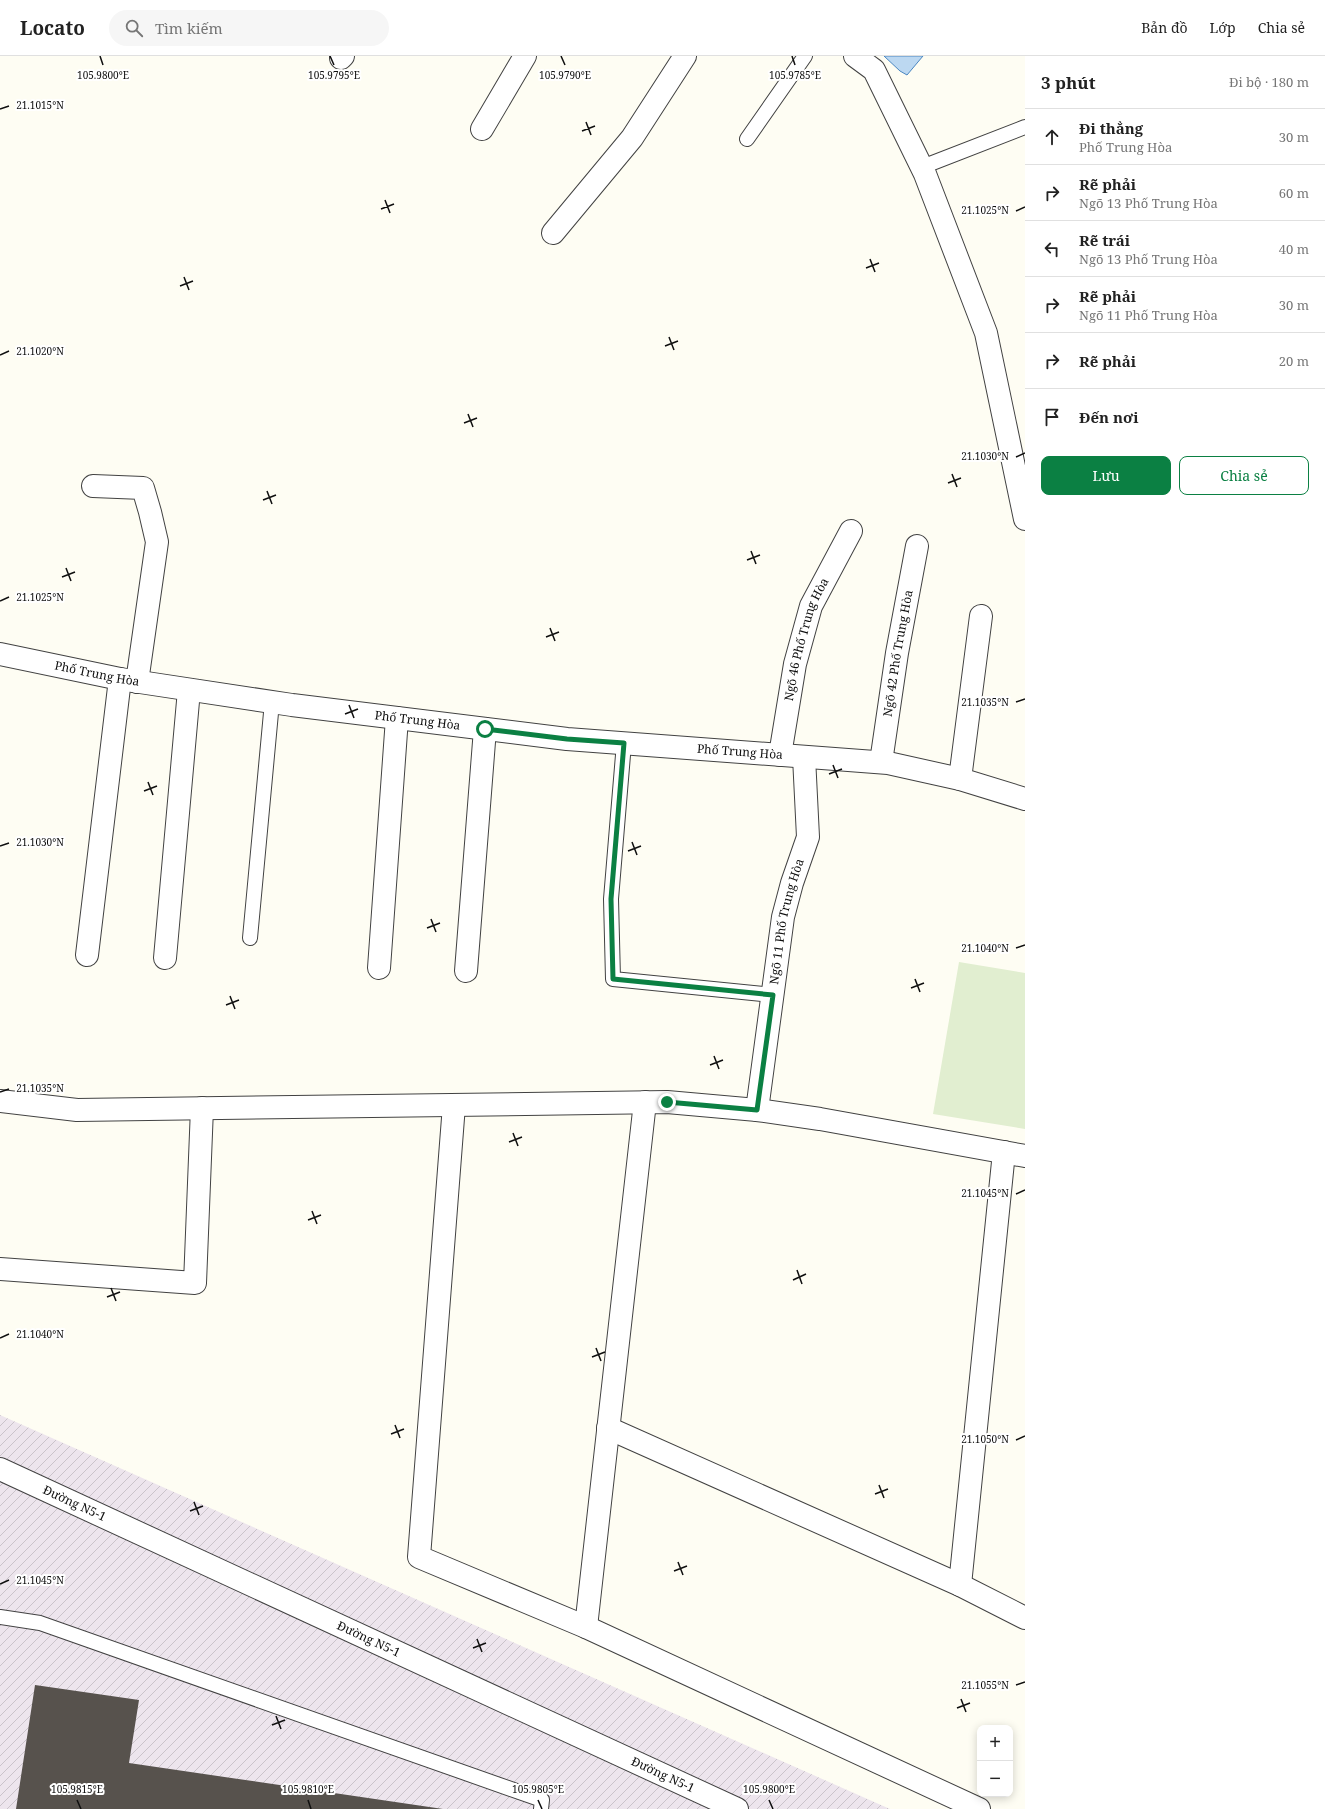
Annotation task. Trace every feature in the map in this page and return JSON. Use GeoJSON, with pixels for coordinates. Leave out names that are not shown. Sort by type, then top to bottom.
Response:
{"type":"FeatureCollection","features":[{"type":"Feature","properties":{"kind":"street"},"geometry":{"type":"LineString","coordinates":[[482,129],[525,56]]}},
{"type":"Feature","properties":{"kind":"street"},"geometry":{"type":"LineString","coordinates":[[553,233],[632,138],[685,56]]}},
{"type":"Feature","properties":{"kind":"street"},"geometry":{"type":"LineString","coordinates":[[855,56],[874,70],[922,167],[986,333],[1025,519]]}},
{"type":"Feature","properties":{"kind":"street"},"geometry":{"type":"LineString","coordinates":[[87,955],[128,681],[157,542],[143,488],[93,486]]}},
{"type":"Feature","properties":{"kind":"street","name":"Ngõ 46 Phố Trung Hòa"},"geometry":{"type":"LineString","coordinates":[[780,755],[795,664],[811,606],[851,531]]}},
{"type":"Feature","properties":{"kind":"street","name":"Ngõ 42 Phố Trung Hòa"},"geometry":{"type":"LineString","coordinates":[[881,762],[897,653],[917,546]]}},
{"type":"Feature","properties":{"kind":"street"},"geometry":{"type":"LineString","coordinates":[[960,779],[980,616]]}},
{"type":"Feature","properties":{"kind":"street","name":"Phố Trung Hòa"},"geometry":{"type":"LineString","coordinates":[[1,658],[128,681],[272,702],[567,739],[881,762],[960,779],[1025,799]]}},
{"type":"Feature","properties":{"kind":"street"},"geometry":{"type":"LineString","coordinates":[[165,958],[189,690]]}},
{"type":"Feature","properties":{"kind":"street"},"geometry":{"type":"LineString","coordinates":[[379,968],[397,718]]}},
{"type":"Feature","properties":{"kind":"street"},"geometry":{"type":"LineString","coordinates":[[466,970],[485,729]]}},
{"type":"Feature","properties":{"kind":"street","name":"Ngõ 11 Phố Trung Hòa"},"geometry":{"type":"LineString","coordinates":[[757,1110],[783,916],[792,883],[808,837],[804,757]]}},
{"type":"Feature","properties":{"kind":"street"},"geometry":{"type":"LineString","coordinates":[[0,1100],[77,1110],[667,1102],[757,1110],[1015,1154],[960,1585]]}},
{"type":"Feature","properties":{"kind":"street"},"geometry":{"type":"LineString","coordinates":[[586,1627],[645,1102]]}},
{"type":"Feature","properties":{"kind":"street"},"geometry":{"type":"LineString","coordinates":[[454,1105],[419,1557],[586,1627],[979,1809]]}},
{"type":"Feature","properties":{"kind":"street"},"geometry":{"type":"LineString","coordinates":[[0,1269],[195,1283],[202,1108]]}},
{"type":"Feature","properties":{"kind":"street"},"geometry":{"type":"LineString","coordinates":[[608,1428],[960,1585],[1025,1618]]}},
{"type":"Feature","properties":{"kind":"street","name":"Đường N5-1"},"geometry":{"type":"LineString","coordinates":[[0,1469],[737,1809]]}},
{"type":"Feature","properties":{"kind":"lane"},"geometry":{"type":"LineString","coordinates":[[747,139],[805,56]]}},
{"type":"Feature","properties":{"kind":"lane"},"geometry":{"type":"LineString","coordinates":[[922,167],[1025,127]]}},
{"type":"Feature","properties":{"kind":"lane"},"geometry":{"type":"LineString","coordinates":[[250,938],[272,702]]}},
{"type":"Feature","properties":{"kind":"lane"},"geometry":{"type":"LineString","coordinates":[[624,743],[611,899],[613,979],[773,995]]}},
{"type":"Feature","properties":{"kind":"lane"},"geometry":{"type":"LineString","coordinates":[[0,1617],[40,1622],[542,1800],[541,1809]]}},
{"type":"Feature","properties":{"kind":"shaded area"},"geometry":{"type":"Polygon","coordinates":[[[0,1415],[890,1809],[0,1809],[0,1415]]]}},
{"type":"Feature","properties":{"kind":"green space"},"geometry":{"type":"Polygon","coordinates":[[[959,962],[1025,973],[1025,1129],[933,1114],[959,962]]]}},
{"type":"Feature","properties":{"kind":"water"},"geometry":{"type":"Polygon","coordinates":[[[884,56],[923,56],[907,75],[900,71],[884,56]]]}},
{"type":"Feature","properties":{"kind":"building"},"geometry":{"type":"Polygon","coordinates":[[[35,1685],[139,1700],[129,1763],[443,1809],[16,1809],[35,1685]]]}},
{"type":"Feature","properties":{"kind":"route"},"geometry":{"type":"LineString","coordinates":[[485,729],[567,739],[624,743],[611,899],[613,979],[773,995],[757,1110],[667,1102]]}}]}
